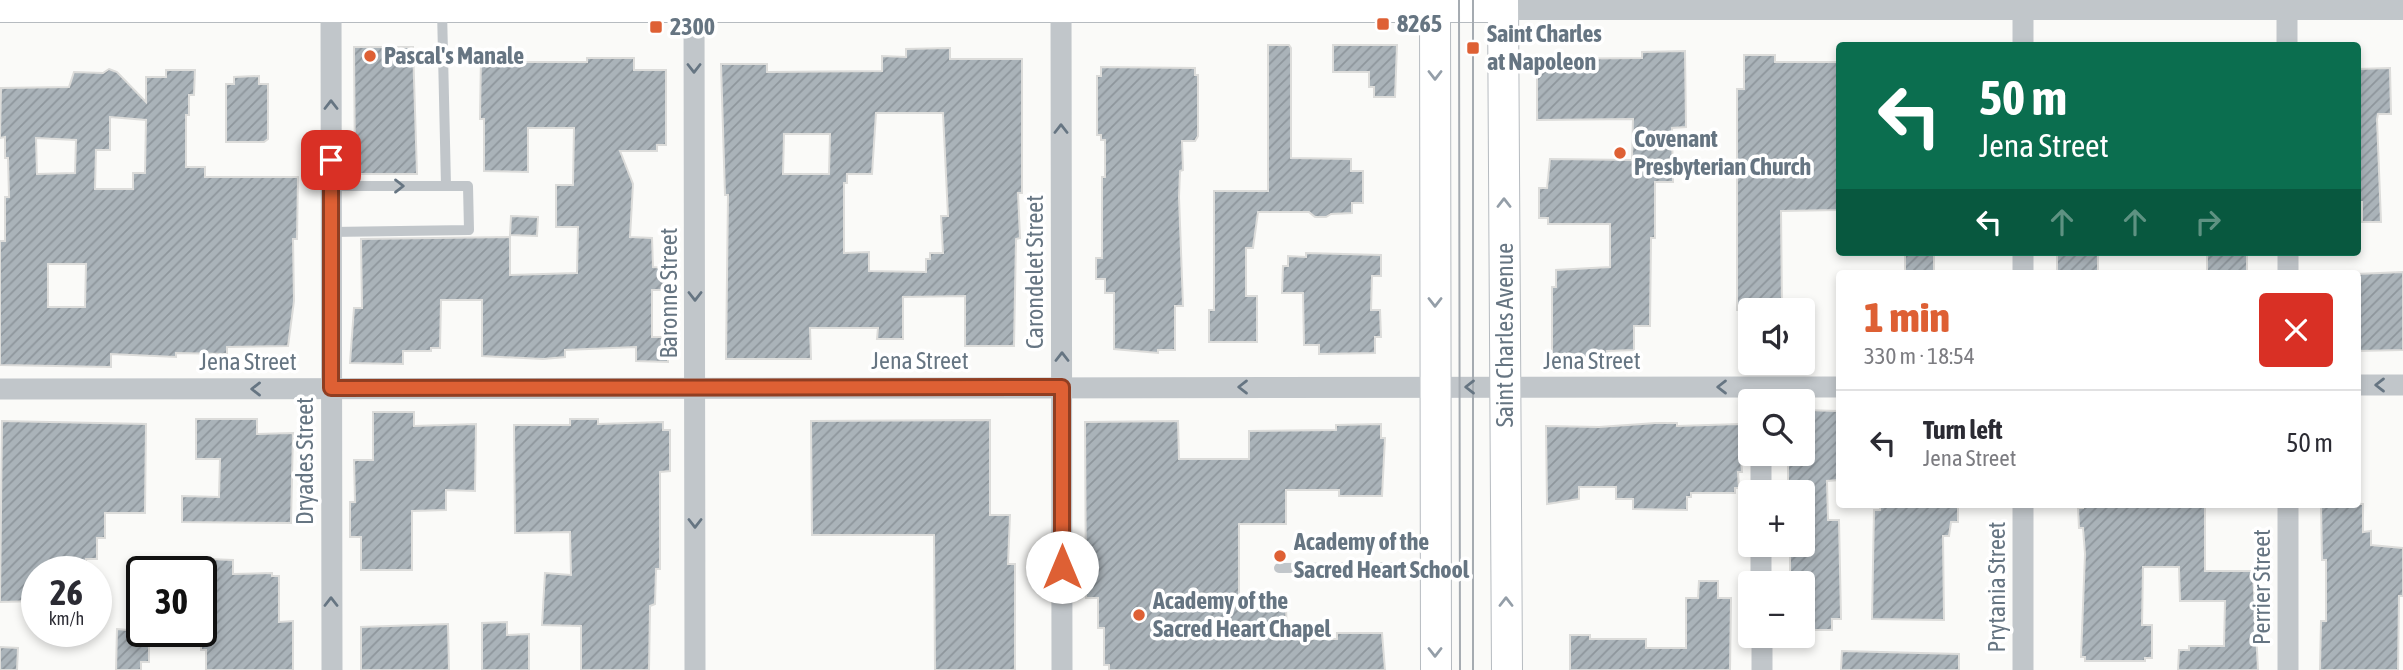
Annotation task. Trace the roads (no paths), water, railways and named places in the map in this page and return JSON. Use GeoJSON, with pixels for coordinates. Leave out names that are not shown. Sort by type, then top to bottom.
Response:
{"type":"FeatureCollection","features":[{"type":"Feature","properties":{"kind":"main road"},"geometry":{"type":"LineString","coordinates":[[1435,3],[1436,670]]}},
{"type":"Feature","properties":{"kind":"main road"},"geometry":{"type":"LineString","coordinates":[[0,7],[331,4],[442,7],[1503,3]]}},
{"type":"Feature","properties":{"kind":"main road","name":"Saint Charles Avenue"},"geometry":{"type":"LineString","coordinates":[[1503,3],[1507,670]]}},
{"type":"Feature","properties":{"kind":"street"},"geometry":{"type":"LineString","coordinates":[[1503,3],[2287,3],[2403,7]]}},
{"type":"Feature","properties":{"kind":"street"},"geometry":{"type":"LineString","coordinates":[[2023,3],[2023,42]]}},
{"type":"Feature","properties":{"kind":"street"},"geometry":{"type":"LineString","coordinates":[[2287,3],[2287,42]]}},
{"type":"Feature","properties":{"kind":"street","name":"Dryades Street"},"geometry":{"type":"LineString","coordinates":[[331,4],[331,670]]}},
{"type":"Feature","properties":{"kind":"street","name":"Baronne Street"},"geometry":{"type":"LineString","coordinates":[[694,4],[695,670]]}},
{"type":"Feature","properties":{"kind":"street","name":"Carondelet Street"},"geometry":{"type":"LineString","coordinates":[[1061,4],[1062,670]]}},
{"type":"Feature","properties":{"kind":"street"},"geometry":{"type":"LineString","coordinates":[[2361,385],[2403,385]]}},
{"type":"Feature","properties":{"kind":"street","name":"Jena Street"},"geometry":{"type":"LineString","coordinates":[[0,389],[1505,387],[1738,393]]}},
{"type":"Feature","properties":{"kind":"street","name":"Jena Street"},"geometry":{"type":"LineString","coordinates":[[1815,389],[1836,387]]}},
{"type":"Feature","properties":{"kind":"street","name":"Prytania Street"},"geometry":{"type":"LineString","coordinates":[[2023,508],[2024,670]]}},
{"type":"Feature","properties":{"kind":"street","name":"Perrier Street"},"geometry":{"type":"LineString","coordinates":[[2288,508],[2288,670]]}},
{"type":"Feature","properties":{"kind":"street"},"geometry":{"type":"LineString","coordinates":[[1762,648],[1762,670]]}},
{"type":"Feature","properties":{"kind":"lane"},"geometry":{"type":"LineString","coordinates":[[442,7],[446,186]]}},
{"type":"Feature","properties":{"kind":"lane"},"geometry":{"type":"LineString","coordinates":[[331,186],[468,186],[469,230],[331,232]]}},
{"type":"Feature","properties":{"kind":"lane"},"geometry":{"type":"LineString","coordinates":[[1279,568],[1435,567]]}},
{"type":"Feature","properties":{"kind":"tram line"},"geometry":{"type":"LineString","coordinates":[[1459,0],[1460,670]]}},
{"type":"Feature","properties":{"kind":"tram line"},"geometry":{"type":"LineString","coordinates":[[1473,0],[1473,670]]}},
{"type":"Feature","properties":{"kind":"place","name":"8265"},"geometry":{"type":"Point","coordinates":[1383,24]}},
{"type":"Feature","properties":{"kind":"place","name":"2300"},"geometry":{"type":"Point","coordinates":[656,27]}},
{"type":"Feature","properties":{"kind":"place","name":"Saint Charles at Napoleon"},"geometry":{"type":"Point","coordinates":[1473,48]}},
{"type":"Feature","properties":{"kind":"place","name":"Pascal's Manale"},"geometry":{"type":"Point","coordinates":[370,56]}},
{"type":"Feature","properties":{"kind":"place","name":"Covenant Presbyterian Church"},"geometry":{"type":"Point","coordinates":[1620,153]}},
{"type":"Feature","properties":{"kind":"place","name":"Academy of the Sacred Heart School"},"geometry":{"type":"Point","coordinates":[1280,556]}},
{"type":"Feature","properties":{"kind":"place","name":"Academy of the Sacred Heart Chapel"},"geometry":{"type":"Point","coordinates":[1139,615]}}]}
